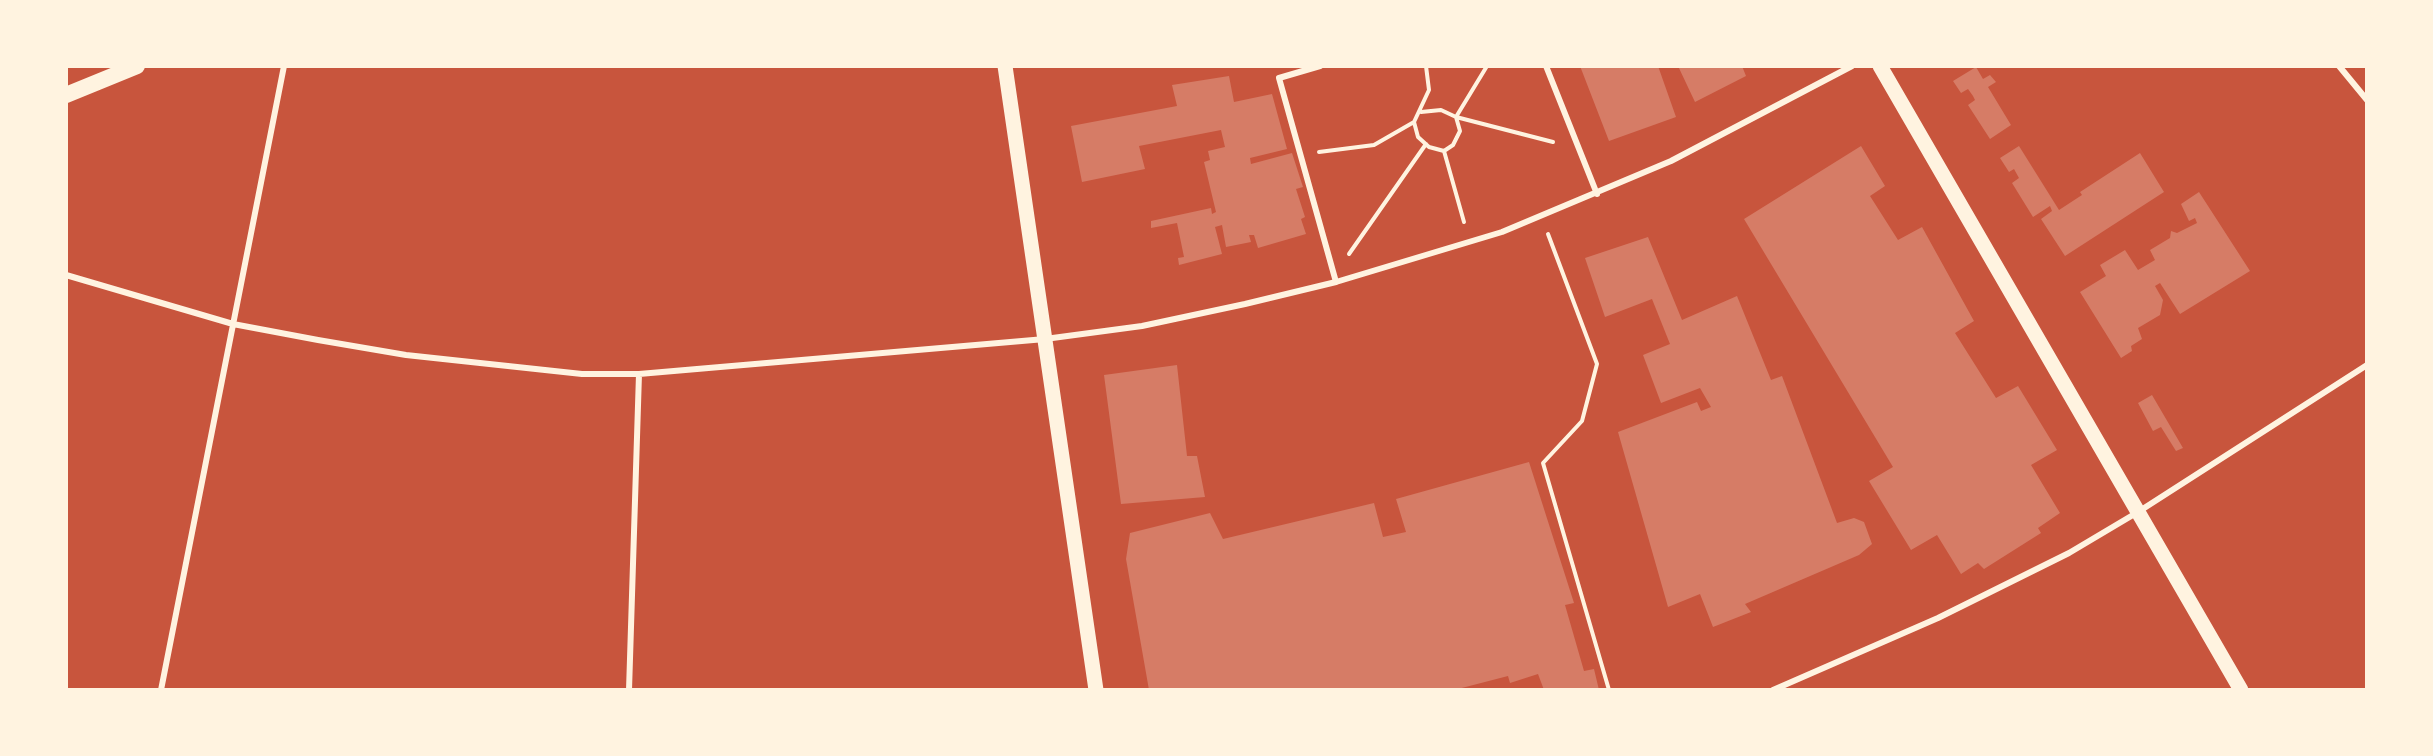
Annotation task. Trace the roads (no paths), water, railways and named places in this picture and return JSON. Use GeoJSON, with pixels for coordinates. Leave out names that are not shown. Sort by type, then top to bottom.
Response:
{"type":"FeatureCollection","features":[{"type":"Feature","properties":{"kind":"highway"},"geometry":{"type":"LineString","coordinates":[[66,95],[137,66]]}},
{"type":"Feature","properties":{"kind":"main road"},"geometry":{"type":"LineString","coordinates":[[1005,66],[1096,690]]}},
{"type":"Feature","properties":{"kind":"main road"},"geometry":{"type":"LineString","coordinates":[[1880,66],[2241,690]]}},
{"type":"Feature","properties":{"kind":"street"},"geometry":{"type":"LineString","coordinates":[[161,690],[284,66]]}},
{"type":"Feature","properties":{"kind":"street"},"geometry":{"type":"LineString","coordinates":[[1320,66],[1279,78],[1335,279]]}},
{"type":"Feature","properties":{"kind":"street"},"geometry":{"type":"LineString","coordinates":[[1546,66],[1597,194]]}},
{"type":"Feature","properties":{"kind":"street"},"geometry":{"type":"LineString","coordinates":[[66,275],[233,324],[406,356],[511,368],[639,374],[1045,339],[1142,326],[1335,279],[1470,242],[1597,194],[1747,123],[1852,66]]}},
{"type":"Feature","properties":{"kind":"street"},"geometry":{"type":"LineString","coordinates":[[2339,66],[2367,100]]}},
{"type":"Feature","properties":{"kind":"street"},"geometry":{"type":"LineString","coordinates":[[1773,690],[1948,613],[2069,553],[2138,512],[2367,365]]}},
{"type":"Feature","properties":{"kind":"street"},"geometry":{"type":"LineString","coordinates":[[629,690],[639,374]]}}]}
